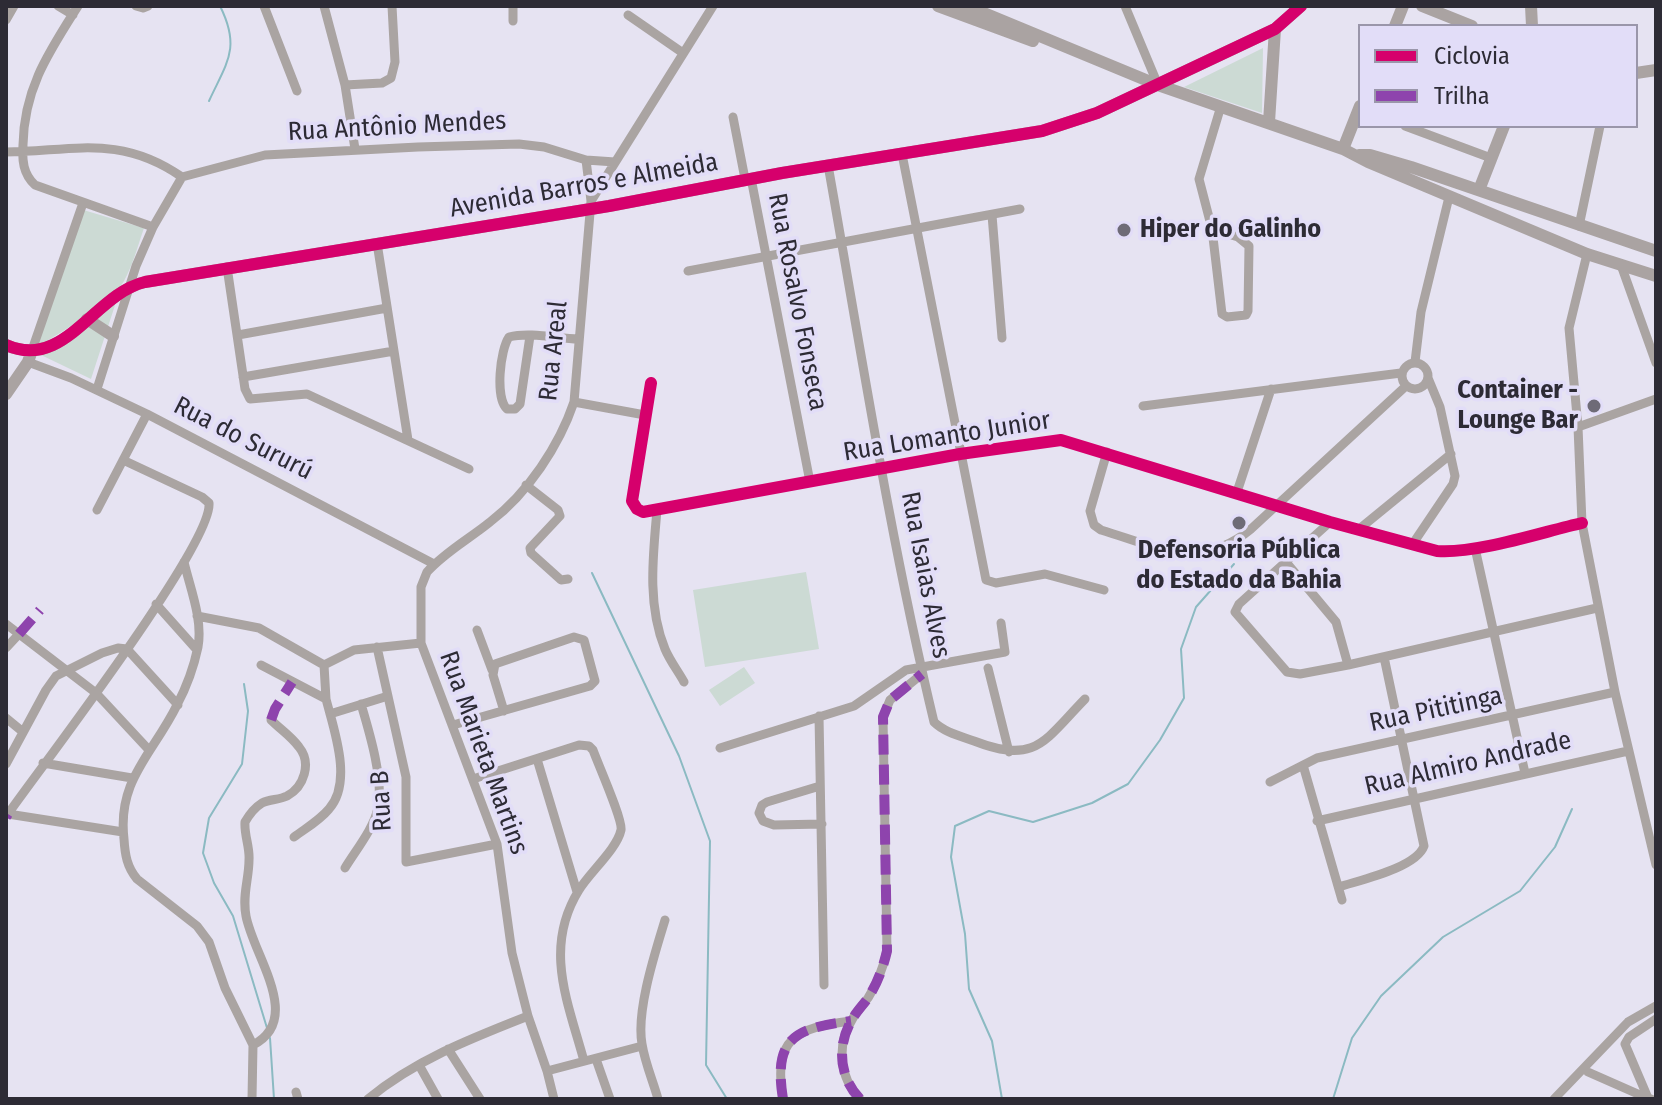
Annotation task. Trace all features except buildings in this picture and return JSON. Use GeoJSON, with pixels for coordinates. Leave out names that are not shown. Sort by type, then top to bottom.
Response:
{"type":"FeatureCollection","features":[{"type":"Feature","properties":{"kind":"street"},"geometry":{"type":"LineString","coordinates":[[6,20],[14,6]]}},
{"type":"Feature","properties":{"kind":"street"},"geometry":{"type":"LineString","coordinates":[[58,6],[75,10],[31,87],[23,129],[24,170],[30,180],[41,187],[153,227]]}},
{"type":"Feature","properties":{"kind":"street"},"geometry":{"type":"LineString","coordinates":[[136,6],[148,6]]}},
{"type":"Feature","properties":{"kind":"street"},"geometry":{"type":"LineString","coordinates":[[264,6],[297,91]]}},
{"type":"Feature","properties":{"kind":"street"},"geometry":{"type":"LineString","coordinates":[[324,6],[345,85],[355,149]]}},
{"type":"Feature","properties":{"kind":"street"},"geometry":{"type":"LineString","coordinates":[[345,85],[382,83],[391,78],[395,62],[392,6]]}},
{"type":"Feature","properties":{"kind":"street"},"geometry":{"type":"LineString","coordinates":[[513,6],[513,21]]}},
{"type":"Feature","properties":{"kind":"street"},"geometry":{"type":"LineString","coordinates":[[590,205],[713,6]]}},
{"type":"Feature","properties":{"kind":"street"},"geometry":{"type":"LineString","coordinates":[[938,6],[1081,59],[1114,68]]}},
{"type":"Feature","properties":{"kind":"street"},"geometry":{"type":"LineString","coordinates":[[967,6],[1158,85],[1343,149],[1587,254],[1656,276]]}},
{"type":"Feature","properties":{"kind":"street"},"geometry":{"type":"LineString","coordinates":[[1125,6],[1158,85]]}},
{"type":"Feature","properties":{"kind":"street","name":"Avenida Barros e Almeida"},"geometry":{"type":"LineString","coordinates":[[30,357],[59,342],[128,287],[145,282],[1067,125],[1275,29],[1301,6]]}},
{"type":"Feature","properties":{"kind":"street"},"geometry":{"type":"LineString","coordinates":[[1422,6],[1467,24]]}},
{"type":"Feature","properties":{"kind":"street"},"geometry":{"type":"LineString","coordinates":[[628,15],[683,53]]}},
{"type":"Feature","properties":{"kind":"street"},"geometry":{"type":"LineString","coordinates":[[1269,122],[1275,29]]}},
{"type":"Feature","properties":{"kind":"street"},"geometry":{"type":"LineString","coordinates":[[1212,229],[1238,237],[1249,246],[1246,315],[1227,317],[1222,314],[1212,229],[1199,179],[1221,106]]}},
{"type":"Feature","properties":{"kind":"street"},"geometry":{"type":"LineString","coordinates":[[1343,149],[1358,111]]}},
{"type":"Feature","properties":{"kind":"street","name":"Rua Rosalvo Fonseca"},"geometry":{"type":"LineString","coordinates":[[733,117],[765,256],[810,482]]}},
{"type":"Feature","properties":{"kind":"street"},"geometry":{"type":"LineString","coordinates":[[1410,128],[1491,158]]}},
{"type":"Feature","properties":{"kind":"street"},"geometry":{"type":"LineString","coordinates":[[1479,190],[1503,128]]}},
{"type":"Feature","properties":{"kind":"street"},"geometry":{"type":"LineString","coordinates":[[1579,226],[1600,128]]}},
{"type":"Feature","properties":{"kind":"street","name":"Rua Antônio Mendes"},"geometry":{"type":"LineString","coordinates":[[182,177],[265,155],[355,149],[519,144],[544,147],[586,160],[615,162]]}},
{"type":"Feature","properties":{"kind":"street"},"geometry":{"type":"LineString","coordinates":[[6,152],[78,146],[107,147],[145,157],[182,177],[153,227],[128,287],[97,389]]}},
{"type":"Feature","properties":{"kind":"street"},"geometry":{"type":"LineString","coordinates":[[902,154],[986,580],[996,583],[1045,574],[1104,590]]}},
{"type":"Feature","properties":{"kind":"street"},"geometry":{"type":"LineString","coordinates":[[1357,155],[1370,155],[1656,251]]}},
{"type":"Feature","properties":{"kind":"street"},"geometry":{"type":"LineString","coordinates":[[586,160],[590,205]]}},
{"type":"Feature","properties":{"kind":"street","name":"Rua Isaias Alves"},"geometry":{"type":"LineString","coordinates":[[828,165],[882,469],[934,722],[937,726],[1009,752]]}},
{"type":"Feature","properties":{"kind":"street"},"geometry":{"type":"LineString","coordinates":[[1415,362],[1421,312],[1449,197]]}},
{"type":"Feature","properties":{"kind":"street"},"geometry":{"type":"LineString","coordinates":[[6,394],[30,357],[83,203]]}},
{"type":"Feature","properties":{"kind":"street","name":"Rua Areal"},"geometry":{"type":"LineString","coordinates":[[434,564],[499,515],[526,485],[561,436],[574,402],[590,205]]}},
{"type":"Feature","properties":{"kind":"street"},"geometry":{"type":"LineString","coordinates":[[688,271],[1020,209]]}},
{"type":"Feature","properties":{"kind":"street"},"geometry":{"type":"LineString","coordinates":[[992,215],[1002,338]]}},
{"type":"Feature","properties":{"kind":"street"},"geometry":{"type":"LineString","coordinates":[[377,243],[408,440]]}},
{"type":"Feature","properties":{"kind":"street"},"geometry":{"type":"LineString","coordinates":[[1587,254],[1569,328],[1582,523],[1615,692],[1656,865]]}},
{"type":"Feature","properties":{"kind":"street"},"geometry":{"type":"LineString","coordinates":[[1621,265],[1656,363]]}},
{"type":"Feature","properties":{"kind":"street"},"geometry":{"type":"LineString","coordinates":[[227,267],[243,377],[250,399],[307,394],[469,469]]}},
{"type":"Feature","properties":{"kind":"street"},"geometry":{"type":"LineString","coordinates":[[238,335],[387,308]]}},
{"type":"Feature","properties":{"kind":"street"},"geometry":{"type":"LineString","coordinates":[[87,319],[113,336]]}},
{"type":"Feature","properties":{"kind":"street"},"geometry":{"type":"LineString","coordinates":[[530,336],[520,404],[515,409],[507,409],[502,404],[500,394],[505,344],[511,336],[530,336],[578,339]]}},
{"type":"Feature","properties":{"kind":"street"},"geometry":{"type":"LineString","coordinates":[[6,345],[30,357]]}},
{"type":"Feature","properties":{"kind":"street"},"geometry":{"type":"LineString","coordinates":[[243,377],[394,351]]}},
{"type":"Feature","properties":{"kind":"street","name":"Rua do Sururú"},"geometry":{"type":"LineString","coordinates":[[30,357],[147,414],[434,564]]}},
{"type":"Feature","properties":{"kind":"street"},"geometry":{"type":"LineString","coordinates":[[1401,373],[1406,365],[1415,362],[1427,369],[1455,467],[1453,484],[1412,545]]}},
{"type":"Feature","properties":{"kind":"street"},"geometry":{"type":"LineString","coordinates":[[1401,373],[1406,386]]}},
{"type":"Feature","properties":{"kind":"street"},"geometry":{"type":"LineString","coordinates":[[1143,406],[1401,373]]}},
{"type":"Feature","properties":{"kind":"street"},"geometry":{"type":"LineString","coordinates":[[1406,386],[1420,388],[1428,378]]}},
{"type":"Feature","properties":{"kind":"street"},"geometry":{"type":"LineString","coordinates":[[574,402],[645,415],[651,383]]}},
{"type":"Feature","properties":{"kind":"street"},"geometry":{"type":"LineString","coordinates":[[1107,452],[1090,511],[1094,525],[1101,530],[1181,553],[1215,551],[1236,541],[1406,386]]}},
{"type":"Feature","properties":{"kind":"street"},"geometry":{"type":"LineString","coordinates":[[1237,492],[1271,389]]}},
{"type":"Feature","properties":{"kind":"street"},"geometry":{"type":"LineString","coordinates":[[1578,427],[1656,399]]}},
{"type":"Feature","properties":{"kind":"street"},"geometry":{"type":"LineString","coordinates":[[97,510],[147,414]]}},
{"type":"Feature","properties":{"kind":"street","name":"Rua Lomanto Junior"},"geometry":{"type":"LineString","coordinates":[[645,415],[632,501],[643,512],[960,454],[1061,440],[1330,522],[1437,551],[1475,548],[1582,523]]}},
{"type":"Feature","properties":{"kind":"street"},"geometry":{"type":"LineString","coordinates":[[1358,530],[1451,454]]}},
{"type":"Feature","properties":{"kind":"street"},"geometry":{"type":"LineString","coordinates":[[123,460],[209,503],[208,514],[184,562],[127,649],[7,813],[123,832]]}},
{"type":"Feature","properties":{"kind":"street"},"geometry":{"type":"LineString","coordinates":[[526,485],[558,510],[560,516],[555,525],[530,548],[531,553],[555,576],[561,580],[568,579]]}},
{"type":"Feature","properties":{"kind":"street"},"geometry":{"type":"LineString","coordinates":[[657,510],[652,568],[654,594],[666,652],[684,682]]}},
{"type":"Feature","properties":{"kind":"street"},"geometry":{"type":"LineString","coordinates":[[1330,522],[1239,604],[1236,615],[1287,672],[1300,674],[1348,665],[1597,608]]}},
{"type":"Feature","properties":{"kind":"street"},"geometry":{"type":"LineString","coordinates":[[1475,548],[1525,773]]}},
{"type":"Feature","properties":{"kind":"street"},"geometry":{"type":"LineString","coordinates":[[1285,561],[1336,622],[1348,665]]}},
{"type":"Feature","properties":{"kind":"street"},"geometry":{"type":"LineString","coordinates":[[184,562],[197,616],[197,650],[178,705],[132,778],[122,808],[123,832],[129,870],[197,926],[209,942],[225,988],[253,1045],[252,1099]]}},
{"type":"Feature","properties":{"kind":"street","name":"Rua Marieta Martins"},"geometry":{"type":"LineString","coordinates":[[434,564],[421,582],[421,643],[497,844],[512,953],[554,1099]]}},
{"type":"Feature","properties":{"kind":"street"},"geometry":{"type":"LineString","coordinates":[[156,604],[197,650]]}},
{"type":"Feature","properties":{"kind":"street"},"geometry":{"type":"LineString","coordinates":[[197,616],[259,628],[324,665]]}},
{"type":"Feature","properties":{"kind":"street"},"geometry":{"type":"LineString","coordinates":[[720,748],[854,706],[896,676],[1005,652],[1001,623]]}},
{"type":"Feature","properties":{"kind":"street"},"geometry":{"type":"LineString","coordinates":[[6,624],[96,693],[149,750]]}},
{"type":"Feature","properties":{"kind":"street"},"geometry":{"type":"LineString","coordinates":[[477,630],[504,711]]}},
{"type":"Feature","properties":{"kind":"street"},"geometry":{"type":"LineString","coordinates":[[6,648],[19,634]]}},
{"type":"Feature","properties":{"kind":"street"},"geometry":{"type":"LineString","coordinates":[[453,725],[590,686],[595,681],[584,640],[578,637],[499,661],[492,670]]}},
{"type":"Feature","properties":{"kind":"street"},"geometry":{"type":"LineString","coordinates":[[324,665],[354,650],[421,643]]}},
{"type":"Feature","properties":{"kind":"street","name":"Rua B"},"geometry":{"type":"LineString","coordinates":[[377,647],[406,777],[406,862],[497,844]]}},
{"type":"Feature","properties":{"kind":"street"},"geometry":{"type":"LineString","coordinates":[[6,764],[50,684],[67,669],[113,649],[127,649],[178,705]]}},
{"type":"Feature","properties":{"kind":"street"},"geometry":{"type":"LineString","coordinates":[[1339,887],[1403,865],[1422,852],[1424,840],[1384,657]]}},
{"type":"Feature","properties":{"kind":"street"},"geometry":{"type":"LineString","coordinates":[[261,665],[326,699]]}},
{"type":"Feature","properties":{"kind":"street"},"geometry":{"type":"LineString","coordinates":[[294,837],[330,808],[339,789],[338,754],[326,699],[324,665]]}},
{"type":"Feature","properties":{"kind":"street"},"geometry":{"type":"LineString","coordinates":[[988,668],[1009,752],[1031,748],[1044,740],[1085,699]]}},
{"type":"Feature","properties":{"kind":"street"},"geometry":{"type":"LineString","coordinates":[[860,1099],[849,1088],[841,1053],[851,1021],[876,983],[887,951],[883,717],[890,700],[921,670]]}},
{"type":"Feature","properties":{"kind":"street","name":"Rua Pititinga"},"geometry":{"type":"LineString","coordinates":[[1270,782],[1317,758],[1615,692]]}},
{"type":"Feature","properties":{"kind":"street"},"geometry":{"type":"LineString","coordinates":[[330,714],[388,696]]}},
{"type":"Feature","properties":{"kind":"street"},"geometry":{"type":"LineString","coordinates":[[345,868],[374,819],[379,804],[374,751],[361,704]]}},
{"type":"Feature","properties":{"kind":"street"},"geometry":{"type":"LineString","coordinates":[[819,716],[824,985]]}},
{"type":"Feature","properties":{"kind":"street"},"geometry":{"type":"LineString","coordinates":[[6,718],[23,732]]}},
{"type":"Feature","properties":{"kind":"street"},"geometry":{"type":"LineString","coordinates":[[253,1045],[265,1039],[272,1030],[277,1006],[246,914],[244,887],[249,862],[244,826],[247,818],[263,803],[289,795],[301,784],[304,776],[304,755],[300,748],[271,720]]}},
{"type":"Feature","properties":{"kind":"street"},"geometry":{"type":"LineString","coordinates":[[473,779],[579,745],[589,746],[593,750],[622,825],[618,838],[577,892],[560,939],[559,968],[584,1061]]}},
{"type":"Feature","properties":{"kind":"street","name":"Rua Almiro Andrade"},"geometry":{"type":"LineString","coordinates":[[1317,821],[1628,751]]}},
{"type":"Feature","properties":{"kind":"street"},"geometry":{"type":"LineString","coordinates":[[537,759],[577,892]]}},
{"type":"Feature","properties":{"kind":"street"},"geometry":{"type":"LineString","coordinates":[[43,763],[132,778]]}},
{"type":"Feature","properties":{"kind":"street"},"geometry":{"type":"LineString","coordinates":[[1303,765],[1342,900]]}},
{"type":"Feature","properties":{"kind":"street"},"geometry":{"type":"LineString","coordinates":[[820,786],[767,802],[759,813],[763,821],[774,825],[822,824]]}},
{"type":"Feature","properties":{"kind":"street"},"geometry":{"type":"LineString","coordinates":[[658,1099],[642,1046],[646,994],[665,920]]}},
{"type":"Feature","properties":{"kind":"street"},"geometry":{"type":"LineString","coordinates":[[1554,1099],[1628,1022],[1656,1006]]}},
{"type":"Feature","properties":{"kind":"street"},"geometry":{"type":"LineString","coordinates":[[369,1099],[448,1049],[528,1016]]}},
{"type":"Feature","properties":{"kind":"street"},"geometry":{"type":"LineString","coordinates":[[1649,1098],[1625,1044],[1629,1037],[1656,1019]]}},
{"type":"Feature","properties":{"kind":"street"},"geometry":{"type":"LineString","coordinates":[[783,1099],[779,1064],[789,1043],[800,1033],[815,1027],[851,1021]]}},
{"type":"Feature","properties":{"kind":"street"},"geometry":{"type":"LineString","coordinates":[[547,1071],[642,1046]]}},
{"type":"Feature","properties":{"kind":"street"},"geometry":{"type":"LineString","coordinates":[[448,1049],[480,1099]]}},
{"type":"Feature","properties":{"kind":"street"},"geometry":{"type":"LineString","coordinates":[[596,1059],[610,1099]]}},
{"type":"Feature","properties":{"kind":"street"},"geometry":{"type":"LineString","coordinates":[[419,1065],[438,1099]]}},
{"type":"Feature","properties":{"kind":"street"},"geometry":{"type":"LineString","coordinates":[[1588,1072],[1649,1098]]}},
{"type":"Feature","properties":{"kind":"shaded area"},"geometry":{"type":"Polygon","coordinates":[[[1263,48],[1262,113],[1184,87],[1263,48]]]}},
{"type":"Feature","properties":{"kind":"shaded area"},"geometry":{"type":"Polygon","coordinates":[[[80,209],[144,228],[135,255],[124,281],[108,298],[68,328],[33,347],[80,209]]]}},
{"type":"Feature","properties":{"kind":"shaded area"},"geometry":{"type":"Polygon","coordinates":[[[117,299],[91,379],[41,355],[59,347],[117,299]]]}},
{"type":"Feature","properties":{"kind":"shaded area"},"geometry":{"type":"Polygon","coordinates":[[[806,572],[819,649],[705,667],[693,590],[806,572]]]}},
{"type":"Feature","properties":{"kind":"shaded area"},"geometry":{"type":"Polygon","coordinates":[[[744,667],[755,683],[720,706],[709,690],[744,667]]]}},
{"type":"Feature","properties":{"kind":"waterway"},"geometry":{"type":"LineString","coordinates":[[209,101],[229,55],[230,33],[220,6]]}},
{"type":"Feature","properties":{"kind":"waterway"},"geometry":{"type":"LineString","coordinates":[[1002,1099],[992,1041],[969,989],[965,934],[951,857],[955,826],[989,811],[1033,822],[1092,803],[1128,784],[1160,740],[1184,698],[1181,649],[1196,607],[1234,564]]}},
{"type":"Feature","properties":{"kind":"waterway"},"geometry":{"type":"LineString","coordinates":[[592,573],[679,756],[710,841],[706,1065],[727,1099]]}},
{"type":"Feature","properties":{"kind":"waterway"},"geometry":{"type":"LineString","coordinates":[[244,684],[248,711],[242,764],[209,818],[203,853],[214,883],[233,916],[267,1028]]}},
{"type":"Feature","properties":{"kind":"waterway"},"geometry":{"type":"LineString","coordinates":[[1333,1099],[1352,1038],[1381,996],[1443,937],[1520,891],[1555,847],[1572,809]]}},
{"type":"Feature","properties":{"kind":"waterway"},"geometry":{"type":"LineString","coordinates":[[270,1038],[274,1099]]}},
{"type":"Feature","properties":{"kind":"marked path"},"geometry":{"type":"LineString","coordinates":[[19,634],[40,610]]}},
{"type":"Feature","properties":{"kind":"marked path"},"geometry":{"type":"LineString","coordinates":[[860,1099],[844,1071],[842,1050],[848,1028],[874,987],[887,951],[883,717],[890,700],[922,674]]}},
{"type":"Feature","properties":{"kind":"marked path"},"geometry":{"type":"LineString","coordinates":[[271,720],[292,682]]}},
{"type":"Feature","properties":{"kind":"marked path"},"geometry":{"type":"LineString","coordinates":[[783,1099],[782,1062],[785,1049],[792,1040],[815,1028],[851,1021]]}},
{"type":"Feature","properties":{"kind":"cycle path"},"geometry":{"type":"LineString","coordinates":[[6,345],[27,350],[45,348],[62,340],[127,289],[145,282],[1042,131],[1097,113],[1275,29],[1301,6]]}},
{"type":"Feature","properties":{"kind":"cycle path"},"geometry":{"type":"LineString","coordinates":[[651,383],[632,501],[643,512],[960,454],[1061,440],[1330,522],[1437,551],[1490,546],[1582,523]]}},
{"type":"Feature","properties":{"kind":"place","name":"Hiper do Galinho"},"geometry":{"type":"Point","coordinates":[1124,230]}},
{"type":"Feature","properties":{"kind":"place","name":"Container - Lounge Bar"},"geometry":{"type":"Point","coordinates":[1594,406]}},
{"type":"Feature","properties":{"kind":"place","name":"Defensoria Pública do Estado da Bahia"},"geometry":{"type":"Point","coordinates":[1239,523]}}]}
